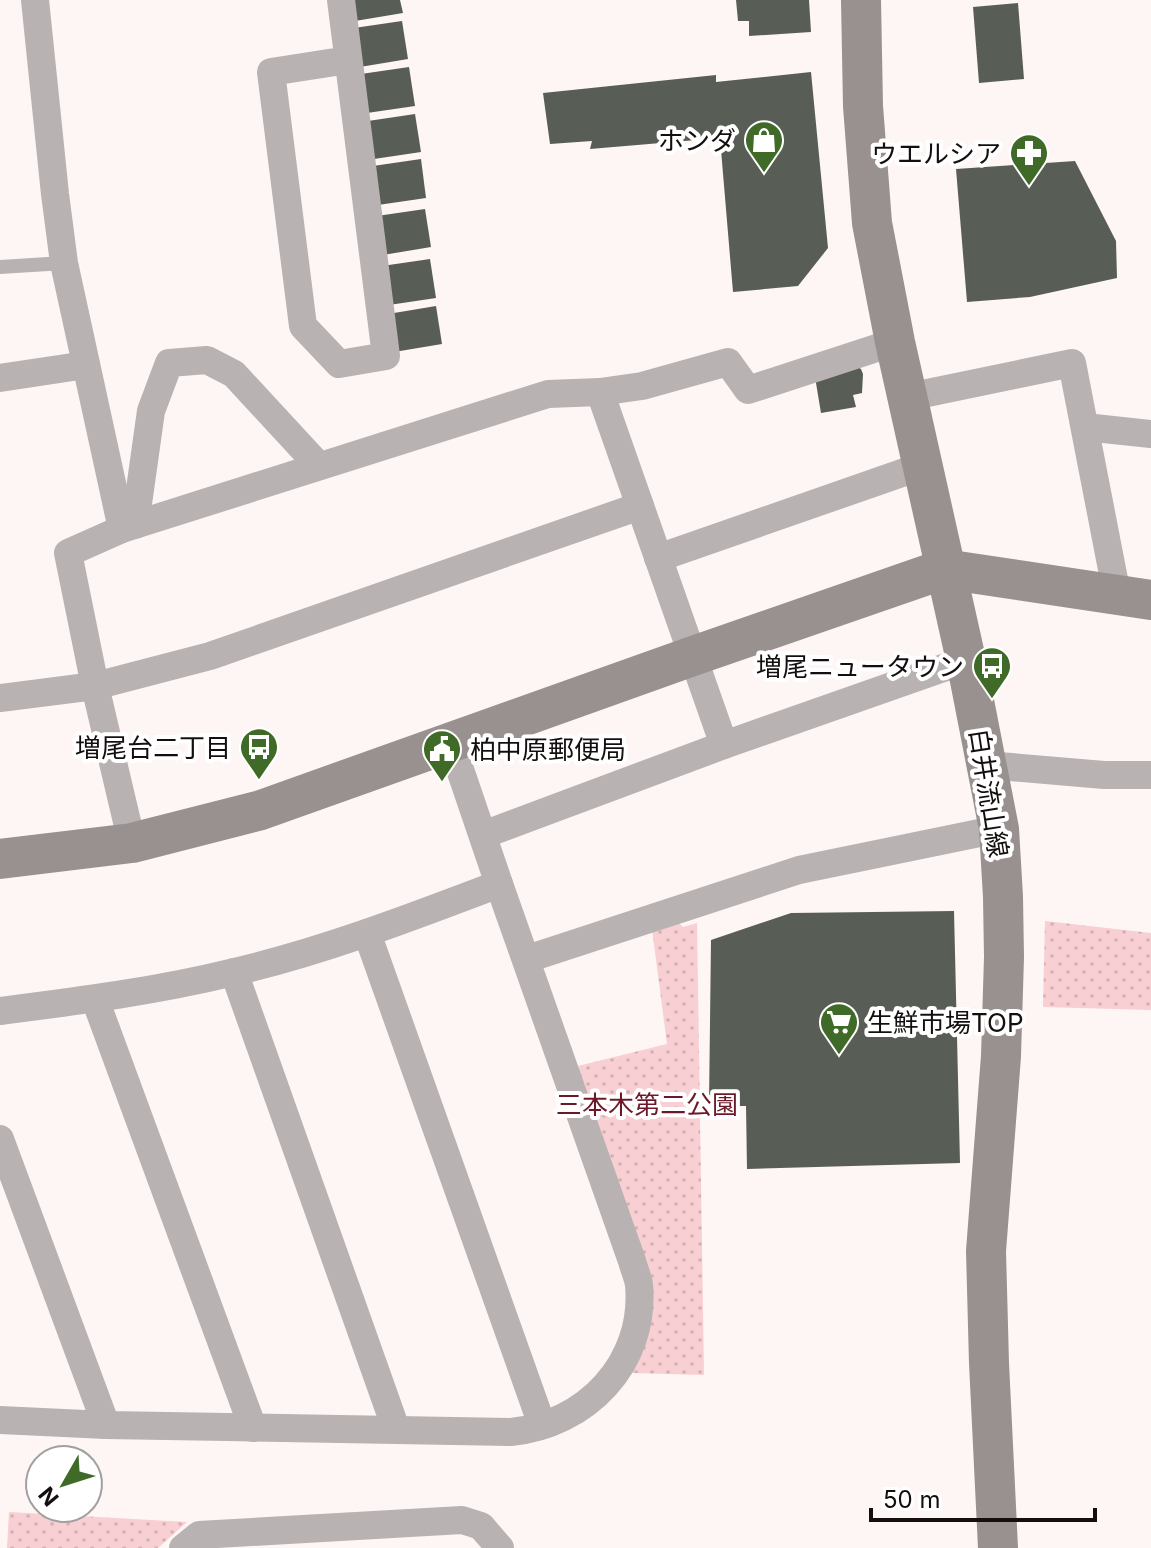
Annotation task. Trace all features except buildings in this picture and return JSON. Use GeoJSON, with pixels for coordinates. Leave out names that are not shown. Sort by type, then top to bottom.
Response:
{"type":"FeatureCollection","features":[{"type":"Feature","properties":{"kind":"main road","name":"白井流山線"},"geometry":{"type":"LineString","coordinates":[[861,0],[863,106],[872,223],[999,829],[1004,912],[1003,1000],[986,1251],[998,1548]]}},
{"type":"Feature","properties":{"kind":"main road"},"geometry":{"type":"LineString","coordinates":[[0,859],[132,843],[261,810],[944,569],[1134,598]]}},
{"type":"Feature","properties":{"kind":"street"},"geometry":{"type":"LineString","coordinates":[[35,0],[64,263],[86,365],[128,527]]}},
{"type":"Feature","properties":{"kind":"street"},"geometry":{"type":"LineString","coordinates":[[341,0],[386,356],[339,364],[303,326],[271,72],[348,60]]}},
{"type":"Feature","properties":{"kind":"street"},"geometry":{"type":"LineString","coordinates":[[132,843],[68,553],[128,527],[548,394],[600,392],[642,386],[728,362],[748,390],[895,342]]}},
{"type":"Feature","properties":{"kind":"street"},"geometry":{"type":"LineString","coordinates":[[128,527],[151,411],[169,363],[207,360],[234,374],[319,466]]}},
{"type":"Feature","properties":{"kind":"street"},"geometry":{"type":"LineString","coordinates":[[908,397],[1072,363],[1085,427],[1134,598]]}},
{"type":"Feature","properties":{"kind":"street"},"geometry":{"type":"LineString","coordinates":[[0,378],[86,365]]}},
{"type":"Feature","properties":{"kind":"street"},"geometry":{"type":"LineString","coordinates":[[600,392],[724,745]]}},
{"type":"Feature","properties":{"kind":"street"},"geometry":{"type":"LineString","coordinates":[[1085,427],[1151,434]]}},
{"type":"Feature","properties":{"kind":"street"},"geometry":{"type":"LineString","coordinates":[[658,558],[922,466]]}},
{"type":"Feature","properties":{"kind":"street"},"geometry":{"type":"LineString","coordinates":[[0,698],[95,686],[210,656],[640,506]]}},
{"type":"Feature","properties":{"kind":"street"},"geometry":{"type":"LineString","coordinates":[[483,835],[724,745],[966,660]]}},
{"type":"Feature","properties":{"kind":"street"},"geometry":{"type":"LineString","coordinates":[[0,1420],[106,1425],[511,1432],[528,1430],[570,1415],[607,1385],[631,1347],[638,1314],[639,1284],[451,743]]}},
{"type":"Feature","properties":{"kind":"street"},"geometry":{"type":"LineString","coordinates":[[987,765],[1104,775],[1151,775]]}},
{"type":"Feature","properties":{"kind":"street"},"geometry":{"type":"LineString","coordinates":[[527,959],[799,870],[999,829]]}},
{"type":"Feature","properties":{"kind":"street"},"geometry":{"type":"LineString","coordinates":[[0,1011],[95,999],[234,972],[367,933],[499,884]]}},
{"type":"Feature","properties":{"kind":"street"},"geometry":{"type":"LineString","coordinates":[[367,933],[542,1425]]}},
{"type":"Feature","properties":{"kind":"street"},"geometry":{"type":"LineString","coordinates":[[234,972],[396,1429]]}},
{"type":"Feature","properties":{"kind":"street"},"geometry":{"type":"LineString","coordinates":[[95,999],[253,1428]]}},
{"type":"Feature","properties":{"kind":"street"},"geometry":{"type":"LineString","coordinates":[[0,1139],[106,1425]]}},
{"type":"Feature","properties":{"kind":"street"},"geometry":{"type":"LineString","coordinates":[[183,1548],[199,1535],[462,1520],[481,1526],[500,1548]]}},
{"type":"Feature","properties":{"kind":"lane"},"geometry":{"type":"LineString","coordinates":[[0,267],[64,263]]}},
{"type":"Feature","properties":{"kind":"green space","name":"三本木第二公園"},"geometry":{"type":"Polygon","coordinates":[[[677,921],[683,927],[697,923],[704,1375],[631,1373],[642,1351],[578,1066],[667,1044],[652,929],[677,921]]]}},
{"type":"Feature","properties":{"kind":"green space"},"geometry":{"type":"Polygon","coordinates":[[[1045,921],[1151,933],[1151,1010],[1043,1007],[1045,921]]]}},
{"type":"Feature","properties":{"kind":"green space"},"geometry":{"type":"Polygon","coordinates":[[[9,1512],[24,1513],[24,1524],[104,1524],[104,1517],[187,1522],[158,1548],[7,1548],[9,1512]]]}},
{"type":"Feature","properties":{"kind":"place","name":"ホンダ"},"geometry":{"type":"Point","coordinates":[764,174]}},
{"type":"Feature","properties":{"kind":"place","name":"ウエルシア"},"geometry":{"type":"Point","coordinates":[1029,187]}},
{"type":"Feature","properties":{"kind":"place","name":"増尾ニュータウン"},"geometry":{"type":"Point","coordinates":[992,700]}},
{"type":"Feature","properties":{"kind":"place","name":"増尾台二丁目"},"geometry":{"type":"Point","coordinates":[259,781]}},
{"type":"Feature","properties":{"kind":"place","name":"柏中原郵便局"},"geometry":{"type":"Point","coordinates":[442,783]}},
{"type":"Feature","properties":{"kind":"place","name":"生鮮市場TOP"},"geometry":{"type":"Point","coordinates":[839,1056]}}]}
